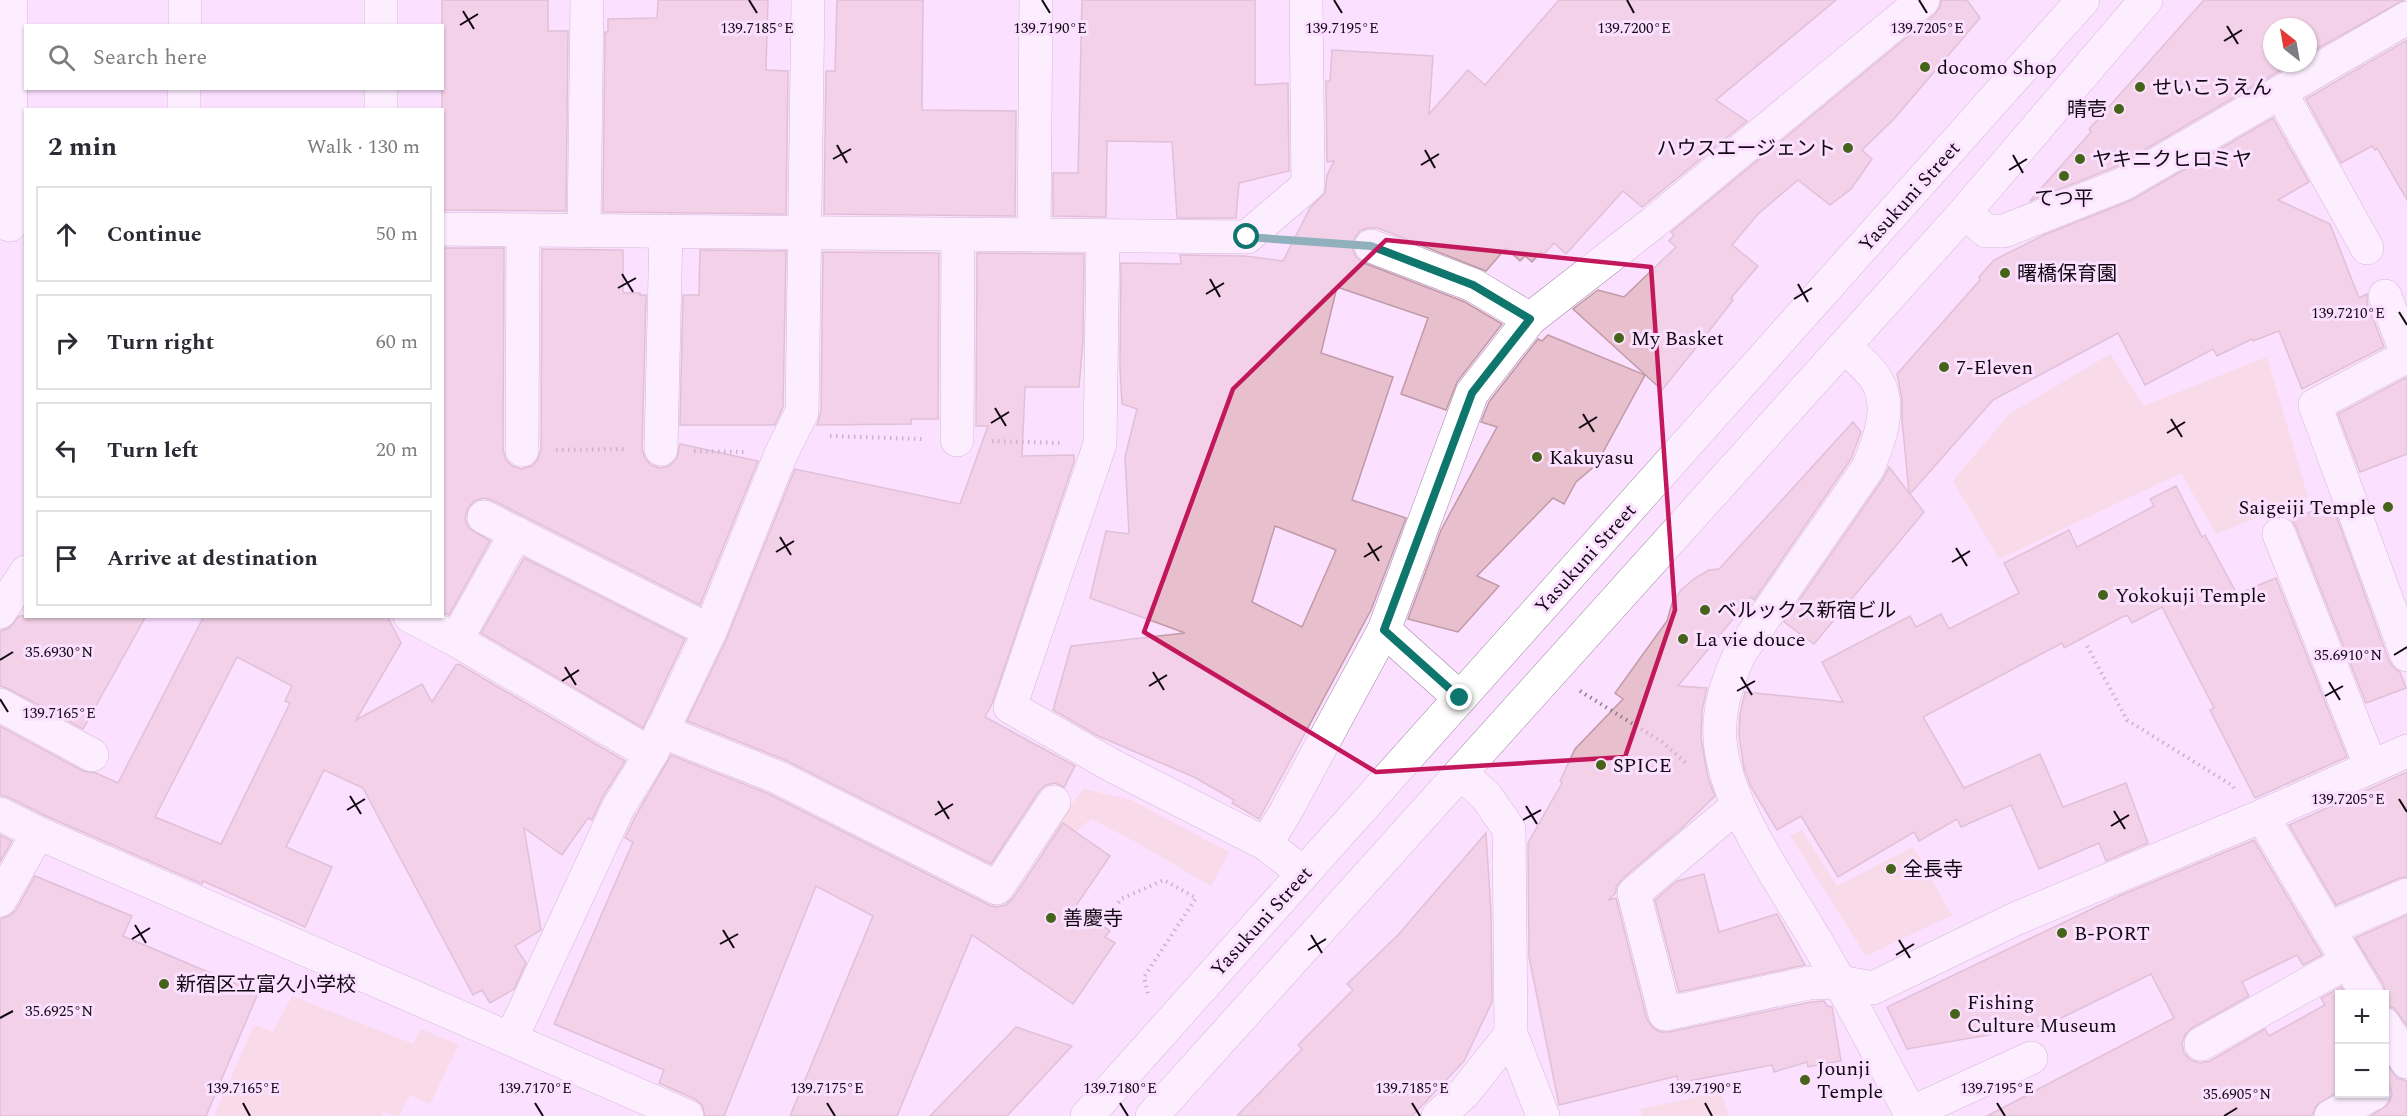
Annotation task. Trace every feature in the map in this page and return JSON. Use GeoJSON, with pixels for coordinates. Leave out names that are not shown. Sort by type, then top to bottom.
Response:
{"type":"FeatureCollection","features":[{"type":"Feature","properties":{"kind":"street"},"geometry":{"type":"LineString","coordinates":[[11,0],[12,226]]}},
{"type":"Feature","properties":{"kind":"street"},"geometry":{"type":"LineString","coordinates":[[185,0],[185,24]]}},
{"type":"Feature","properties":{"kind":"street"},"geometry":{"type":"LineString","coordinates":[[381,0],[381,24]]}},
{"type":"Feature","properties":{"kind":"street"},"geometry":{"type":"LineString","coordinates":[[584,231],[587,0]]}},
{"type":"Feature","properties":{"kind":"street"},"geometry":{"type":"LineString","coordinates":[[511,1040],[618,808],[656,742],[710,631],[781,454],[802,412],[808,0]]}},
{"type":"Feature","properties":{"kind":"street"},"geometry":{"type":"LineString","coordinates":[[1034,235],[1036,0]]}},
{"type":"Feature","properties":{"kind":"street"},"geometry":{"type":"LineString","coordinates":[[444,230],[1247,237],[1308,185],[1306,0]]}},
{"type":"Feature","properties":{"kind":"street"},"geometry":{"type":"LineString","coordinates":[[1266,844],[1384,630],[1472,393],[1530,319],[1653,223],[1923,0]]}},
{"type":"Feature","properties":{"kind":"street","name":"Yasukuni Street"},"geometry":{"type":"LineString","coordinates":[[1087,1116],[2083,0]]}},
{"type":"Feature","properties":{"kind":"street"},"geometry":{"type":"LineString","coordinates":[[1152,1116],[1462,774],[1965,212],[2146,0]]}},
{"type":"Feature","properties":{"kind":"street"},"geometry":{"type":"LineString","coordinates":[[1965,212],[1986,231],[2004,231],[2123,184],[2407,18]]}},
{"type":"Feature","properties":{"kind":"street"},"geometry":{"type":"LineString","coordinates":[[184,90],[184,108]]}},
{"type":"Feature","properties":{"kind":"street"},"geometry":{"type":"LineString","coordinates":[[381,90],[381,108]]}},
{"type":"Feature","properties":{"kind":"street"},"geometry":{"type":"LineString","coordinates":[[2281,93],[2367,248]]}},
{"type":"Feature","properties":{"kind":"street"},"geometry":{"type":"LineString","coordinates":[[522,450],[523,230]]}},
{"type":"Feature","properties":{"kind":"street"},"geometry":{"type":"LineString","coordinates":[[661,449],[666,231]]}},
{"type":"Feature","properties":{"kind":"street"},"geometry":{"type":"LineString","coordinates":[[957,440],[958,235]]}},
{"type":"Feature","properties":{"kind":"street"},"geometry":{"type":"LineString","coordinates":[[1103,236],[1100,444],[1010,707],[1111,765],[1266,844],[1303,873]]}},
{"type":"Feature","properties":{"kind":"street"},"geometry":{"type":"LineString","coordinates":[[1371,246],[1473,285],[1530,319]]}},
{"type":"Feature","properties":{"kind":"street"},"geometry":{"type":"LineString","coordinates":[[2385,296],[2407,355],[2315,405],[2400,613],[2407,655]]}},
{"type":"Feature","properties":{"kind":"street"},"geometry":{"type":"LineString","coordinates":[[1844,347],[1878,382],[1884,403],[1881,434],[1868,468],[1740,653],[1726,684],[1719,716],[1721,750],[1737,806],[1840,982],[1911,1114],[2031,1058]]}},
{"type":"Feature","properties":{"kind":"street"},"geometry":{"type":"LineString","coordinates":[[484,517],[710,631]]}},
{"type":"Feature","properties":{"kind":"street"},"geometry":{"type":"LineString","coordinates":[[456,640],[516,532]]}},
{"type":"Feature","properties":{"kind":"street"},"geometry":{"type":"LineString","coordinates":[[2279,534],[2371,767]]}},
{"type":"Feature","properties":{"kind":"street"},"geometry":{"type":"LineString","coordinates":[[0,612],[24,575]]}},
{"type":"Feature","properties":{"kind":"street"},"geometry":{"type":"LineString","coordinates":[[414,618],[656,742],[777,777],[997,888],[1054,802]]}},
{"type":"Feature","properties":{"kind":"street"},"geometry":{"type":"LineString","coordinates":[[1384,630],[1460,698]]}},
{"type":"Feature","properties":{"kind":"street"},"geometry":{"type":"LineString","coordinates":[[0,705],[92,755]]}},
{"type":"Feature","properties":{"kind":"street"},"geometry":{"type":"LineString","coordinates":[[1737,806],[1634,893],[1665,1014],[1809,982],[1840,982],[1873,988],[2015,919],[2255,819],[2407,752]]}},
{"type":"Feature","properties":{"kind":"street"},"geometry":{"type":"LineString","coordinates":[[1462,774],[1486,796],[1509,829],[1511,1034],[1543,1116]]}},
{"type":"Feature","properties":{"kind":"street"},"geometry":{"type":"LineString","coordinates":[[0,814],[38,833],[687,1116]]}},
{"type":"Feature","properties":{"kind":"street"},"geometry":{"type":"LineString","coordinates":[[2255,819],[2328,929],[2364,990]]}},
{"type":"Feature","properties":{"kind":"street"},"geometry":{"type":"LineString","coordinates":[[0,900],[38,833]]}},
{"type":"Feature","properties":{"kind":"street"},"geometry":{"type":"LineString","coordinates":[[2328,929],[2407,895]]}},
{"type":"Feature","properties":{"kind":"street"},"geometry":{"type":"LineString","coordinates":[[2201,1044],[2347,962]]}},
{"type":"Feature","properties":{"kind":"street"},"geometry":{"type":"LineString","coordinates":[[2389,1031],[2407,1062]]}},
{"type":"Feature","properties":{"kind":"street"},"geometry":{"type":"LineString","coordinates":[[1438,1116],[1464,1094],[1511,1034]]}},
{"type":"Feature","properties":{"kind":"street"},"geometry":{"type":"LineString","coordinates":[[2389,1085],[2407,1075]]}},
{"type":"Feature","properties":{"kind":"street"},"geometry":{"type":"LineString","coordinates":[[2331,1116],[2365,1098]]}},
{"type":"Feature","properties":{"kind":"path"},"geometry":{"type":"LineString","coordinates":[[1247,237],[1371,246]]}},
{"type":"Feature","properties":{"kind":"path"},"geometry":{"type":"LineString","coordinates":[[2087,646],[2127,720],[2233,786],[2255,819]]}},
{"type":"Feature","properties":{"kind":"path"},"geometry":{"type":"LineString","coordinates":[[1577,689],[1662,742],[1687,764]]}},
{"type":"Feature","properties":{"kind":"path"},"geometry":{"type":"LineString","coordinates":[[1104,922],[1121,899],[1164,880],[1196,898],[1144,977],[1150,1000]]}},
{"type":"Feature","properties":{"kind":"highlighted area"},"geometry":{"type":"Polygon","coordinates":[[[1386,240],[1651,267],[1675,610],[1625,757],[1376,772],[1144,632],[1233,389],[1386,240]]]}},
{"type":"Feature","properties":{"kind":"shaded area"},"geometry":{"type":"Polygon","coordinates":[[[2110,354],[2144,406],[2267,357],[2308,497],[2216,534],[2181,473],[1999,559],[1953,481],[2009,414],[2110,354]]]}},
{"type":"Feature","properties":{"kind":"shaded area"},"geometry":{"type":"Polygon","coordinates":[[[1084,789],[1131,800],[1229,852],[1211,886],[1136,842],[1091,819],[1049,854],[1037,845],[1084,789]]]}},
{"type":"Feature","properties":{"kind":"shaded area"},"geometry":{"type":"Polygon","coordinates":[[[1802,830],[1837,886],[1913,847],[1952,915],[1866,956],[1790,835],[1802,830]]]}},
{"type":"Feature","properties":{"kind":"shaded area"},"geometry":{"type":"Polygon","coordinates":[[[292,996],[413,1044],[421,1029],[459,1045],[430,1104],[410,1095],[399,1116],[383,1112],[381,1116],[214,1116],[254,1025],[273,1032],[292,996]]]}},
{"type":"Feature","properties":{"kind":"shaded area"},"geometry":{"type":"Polygon","coordinates":[[[1721,1092],[1729,1116],[1642,1116],[1640,1109],[1721,1092]]]}},
{"type":"Feature","properties":{"kind":"building"},"geometry":{"type":"Polygon","coordinates":[[[442,0],[548,0],[548,31],[568,31],[566,211],[444,210],[442,90],[444,90],[444,24],[442,24],[442,0]]]}},
{"type":"Feature","properties":{"kind":"building"},"geometry":{"type":"Polygon","coordinates":[[[658,0],[768,0],[766,70],[788,71],[786,214],[603,212],[605,32],[608,32],[608,19],[657,18],[658,0]]]}},
{"type":"Feature","properties":{"kind":"building"},"geometry":{"type":"Polygon","coordinates":[[[837,0],[923,0],[922,110],[1016,111],[1015,216],[824,214],[826,71],[835,71],[837,0]]]}},
{"type":"Feature","properties":{"kind":"building"},"geometry":{"type":"Polygon","coordinates":[[[1082,0],[1255,0],[1255,85],[1288,83],[1289,171],[1239,183],[1236,218],[1177,218],[1172,142],[1107,141],[1106,217],[1053,216],[1053,173],[1078,173],[1082,0]]]}},
{"type":"Feature","properties":{"kind":"building"},"geometry":{"type":"Polygon","coordinates":[[[1559,0],[1836,0],[1716,100],[1747,121],[1642,207],[1623,191],[1566,254],[1554,243],[1532,262],[1525,256],[1520,261],[1506,248],[1486,271],[1378,228],[1367,228],[1360,231],[1354,239],[1353,250],[1356,257],[1364,263],[1465,302],[1502,324],[1457,382],[1446,410],[1401,394],[1428,318],[1337,287],[1321,353],[1393,377],[1352,500],[1406,518],[1371,610],[1259,819],[1232,803],[1234,800],[1194,777],[1098,736],[1053,710],[1071,646],[1185,633],[1090,598],[1106,531],[1129,534],[1125,457],[1137,409],[1122,404],[1121,263],[1181,264],[1180,255],[1245,256],[1283,261],[1310,208],[1325,193],[1327,175],[1334,161],[1327,162],[1326,81],[1330,81],[1332,50],[1433,56],[1429,114],[1468,70],[1485,85],[1559,0]],[[1275,526],[1252,602],[1302,627],[1336,550],[1275,526]]]}},
{"type":"Feature","properties":{"kind":"building"},"geometry":{"type":"Polygon","coordinates":[[[1941,0],[1967,0],[1980,18],[1894,119],[1862,150],[1872,159],[1851,189],[1830,205],[1798,180],[1758,214],[1732,245],[1758,266],[1662,390],[1573,309],[1598,290],[1624,297],[1676,247],[1669,241],[1674,235],[1671,232],[1935,14],[1940,7],[1941,0]]]}},
{"type":"Feature","properties":{"kind":"building"},"geometry":{"type":"Polygon","coordinates":[[[2204,0],[2404,0],[2317,49],[2317,18],[2263,18],[2263,72],[2278,72],[2115,167],[2030,201],[2091,132],[2089,129],[2204,0]]]}},
{"type":"Feature","properties":{"kind":"building"},"geometry":{"type":"Polygon","coordinates":[[[2407,40],[2407,200],[2377,148],[2375,150],[2372,146],[2341,163],[2306,99],[2407,40]]]}},
{"type":"Feature","properties":{"kind":"building"},"geometry":{"type":"Polygon","coordinates":[[[2273,118],[2309,182],[2278,200],[2330,224],[2359,298],[2367,294],[2367,303],[2384,347],[2302,389],[2279,331],[2253,341],[2252,339],[2217,356],[2213,349],[2145,385],[2118,333],[1993,400],[1910,494],[1924,512],[1814,644],[1784,622],[1889,467],[1909,493],[1902,399],[1897,374],[1980,280],[1979,277],[1994,260],[2044,235],[2132,200],[2273,118]]]}},
{"type":"Feature","properties":{"kind":"building"},"geometry":{"type":"Polygon","coordinates":[[[444,248],[504,248],[503,450],[506,460],[512,466],[521,469],[532,466],[541,450],[542,249],[623,250],[623,293],[646,295],[642,449],[645,458],[651,465],[660,468],[669,466],[677,458],[680,444],[758,461],[700,605],[484,498],[474,501],[468,508],[465,519],[469,528],[490,541],[449,615],[444,613],[444,248]]]}},
{"type":"Feature","properties":{"kind":"building"},"geometry":{"type":"Polygon","coordinates":[[[700,250],[786,251],[783,407],[775,425],[680,425],[683,295],[699,295],[700,250]]]}},
{"type":"Feature","properties":{"kind":"building"},"geometry":{"type":"Polygon","coordinates":[[[823,252],[939,253],[938,419],[911,419],[911,424],[817,425],[821,412],[823,252]]]}},
{"type":"Feature","properties":{"kind":"building"},"geometry":{"type":"Polygon","coordinates":[[[977,253],[1084,254],[1083,341],[1079,387],[1025,387],[1022,456],[1074,455],[1074,462],[992,704],[985,717],[1075,766],[1064,787],[1055,783],[1046,785],[1039,791],[991,864],[785,760],[687,721],[727,638],[795,469],[960,504],[988,426],[976,426],[977,253]]]}},
{"type":"Feature","properties":{"kind":"building"},"geometry":{"type":"Polygon","coordinates":[[[1548,335],[1645,375],[1596,465],[1576,482],[1564,504],[1553,498],[1477,576],[1499,586],[1458,632],[1408,619],[1441,530],[1497,427],[1481,422],[1489,402],[1538,339],[1542,341],[1548,335]]]}},
{"type":"Feature","properties":{"kind":"building"},"geometry":{"type":"Polygon","coordinates":[[[2407,377],[2407,454],[2360,472],[2338,414],[2407,377]]]}},
{"type":"Feature","properties":{"kind":"building"},"geometry":{"type":"Polygon","coordinates":[[[1853,422],[1861,432],[1851,459],[1754,600],[1751,597],[1678,686],[1707,688],[1702,710],[1701,738],[1708,778],[1715,796],[1682,828],[1622,879],[1616,887],[1616,893],[1608,900],[1616,898],[1647,1019],[1652,1027],[1660,1032],[1669,1032],[1824,1001],[1827,1006],[1832,1007],[1841,1061],[1808,1067],[1807,1062],[1774,1072],[1772,1065],[1678,1083],[1677,1076],[1559,1105],[1529,957],[1528,843],[1562,783],[1560,781],[1575,749],[1623,699],[1615,693],[1667,621],[1672,603],[1681,590],[1709,570],[1719,569],[1853,422]]]}},
{"type":"Feature","properties":{"kind":"building"},"geometry":{"type":"Polygon","coordinates":[[[2176,486],[2202,537],[2205,535],[2237,594],[2276,578],[2347,757],[2255,798],[2210,710],[2214,708],[2162,607],[2132,623],[2128,616],[2124,616],[2064,648],[2062,643],[1923,717],[1964,788],[2040,754],[2063,807],[2126,783],[2148,843],[2106,861],[2099,843],[2039,869],[2011,805],[1961,827],[1957,819],[1919,841],[1914,832],[1838,877],[1801,816],[1777,830],[1751,787],[1744,768],[1739,735],[1740,714],[1745,692],[1843,702],[1822,662],[1910,616],[1916,627],[1941,614],[1949,629],[2019,593],[2004,563],[2069,530],[2077,547],[2154,506],[2150,499],[2176,486]]]}},
{"type":"Feature","properties":{"kind":"building"},"geometry":{"type":"Polygon","coordinates":[[[2332,504],[2389,661],[2400,672],[2406,688],[2366,703],[2291,519],[2332,504]]]}},
{"type":"Feature","properties":{"kind":"building"},"geometry":{"type":"Polygon","coordinates":[[[524,558],[685,639],[643,728],[481,633],[524,558]]]}},
{"type":"Feature","properties":{"kind":"building"},"geometry":{"type":"Polygon","coordinates":[[[19,616],[24,616],[24,618],[145,618],[83,729],[0,686],[0,631],[9,628],[19,616]]]}},
{"type":"Feature","properties":{"kind":"building"},"geometry":{"type":"Polygon","coordinates":[[[203,618],[388,618],[401,643],[356,720],[422,684],[432,702],[456,665],[459,664],[625,761],[602,798],[592,820],[588,818],[562,855],[524,828],[541,930],[515,946],[526,963],[514,989],[490,1003],[482,990],[473,995],[363,788],[324,770],[286,847],[332,867],[305,927],[0,795],[0,726],[83,771],[96,773],[118,783],[203,618]],[[237,657],[155,817],[221,844],[290,703],[285,701],[292,686],[237,657]]]}},
{"type":"Feature","properties":{"kind":"building"},"geometry":{"type":"Polygon","coordinates":[[[671,755],[769,794],[997,907],[1006,905],[1013,898],[1063,823],[1110,856],[1075,907],[1110,931],[1105,937],[1115,943],[1073,1004],[972,935],[897,1116],[790,1116],[873,916],[816,886],[724,1116],[705,1116],[702,1105],[695,1099],[659,1083],[664,1070],[554,1024],[633,842],[625,838],[671,755]]]}},
{"type":"Feature","properties":{"kind":"building"},"geometry":{"type":"Polygon","coordinates":[[[2407,772],[2407,877],[2336,905],[2289,825],[2407,772]]]}},
{"type":"Feature","properties":{"kind":"building"},"geometry":{"type":"Polygon","coordinates":[[[1486,833],[1491,912],[1492,1002],[1464,1061],[1412,1116],[1237,1116],[1302,1049],[1298,1045],[1353,990],[1347,984],[1398,935],[1486,833]]]}},
{"type":"Feature","properties":{"kind":"building"},"geometry":{"type":"Polygon","coordinates":[[[0,835],[12,841],[0,862],[0,835]]]}},
{"type":"Feature","properties":{"kind":"building"},"geometry":{"type":"Polygon","coordinates":[[[2254,840],[2322,955],[2303,965],[2297,955],[2242,982],[2249,996],[2192,1028],[2185,1035],[2182,1044],[2184,1053],[2191,1060],[2200,1063],[2210,1061],[2265,1029],[2269,1036],[2325,1005],[2321,998],[2335,990],[2335,1093],[2316,1106],[2312,1116],[1987,1116],[2174,1018],[2151,974],[2047,1025],[1907,1049],[1887,1007],[2119,896],[2254,840]]]}},
{"type":"Feature","properties":{"kind":"building"},"geometry":{"type":"Polygon","coordinates":[[[1704,874],[1719,932],[1777,914],[1805,965],[1679,992],[1655,900],[1677,881],[1704,874]]]}},
{"type":"Feature","properties":{"kind":"building"},"geometry":{"type":"Polygon","coordinates":[[[35,876],[132,916],[123,936],[258,993],[206,1116],[0,1116],[0,919],[16,910],[35,876]]]}},
{"type":"Feature","properties":{"kind":"building"},"geometry":{"type":"Polygon","coordinates":[[[2407,915],[2407,1026],[2394,1008],[2389,1006],[2389,990],[2385,990],[2355,938],[2407,915]]]}},
{"type":"Feature","properties":{"kind":"building"},"geometry":{"type":"Polygon","coordinates":[[[1016,1027],[1072,1046],[1007,1116],[930,1116],[1016,1027]]]}},
{"type":"Feature","properties":{"kind":"building"},"geometry":{"type":"Polygon","coordinates":[[[2389,1067],[2397,1078],[2407,1081],[2407,1116],[2371,1116],[2388,1104],[2392,1095],[2389,1067]]]}},
{"type":"Feature","properties":{"kind":"place","name":"docomo Shop"},"geometry":{"type":"Point","coordinates":[1925,67]}},
{"type":"Feature","properties":{"kind":"place","name":"せいこうえん"},"geometry":{"type":"Point","coordinates":[2140,87]}},
{"type":"Feature","properties":{"kind":"place","name":"晴壱"},"geometry":{"type":"Point","coordinates":[2119,109]}},
{"type":"Feature","properties":{"kind":"place","name":"ハウスエージェント"},"geometry":{"type":"Point","coordinates":[1848,148]}},
{"type":"Feature","properties":{"kind":"place","name":"ヤキニクヒロミヤ"},"geometry":{"type":"Point","coordinates":[2080,159]}},
{"type":"Feature","properties":{"kind":"place","name":"てつ平"},"geometry":{"type":"Point","coordinates":[2064,176]}},
{"type":"Feature","properties":{"kind":"place","name":"曙橋保育園"},"geometry":{"type":"Point","coordinates":[2005,273]}},
{"type":"Feature","properties":{"kind":"place","name":"My Basket"},"geometry":{"type":"Point","coordinates":[1619,338]}},
{"type":"Feature","properties":{"kind":"place","name":"7-Eleven"},"geometry":{"type":"Point","coordinates":[1944,367]}},
{"type":"Feature","properties":{"kind":"place","name":"Kakuyasu"},"geometry":{"type":"Point","coordinates":[1537,457]}},
{"type":"Feature","properties":{"kind":"place","name":"Saigeiji Temple"},"geometry":{"type":"Point","coordinates":[2388,507]}},
{"type":"Feature","properties":{"kind":"place","name":"Yokokuji Temple"},"geometry":{"type":"Point","coordinates":[2103,595]}},
{"type":"Feature","properties":{"kind":"place","name":"ベルックス新宿ビル"},"geometry":{"type":"Point","coordinates":[1705,610]}},
{"type":"Feature","properties":{"kind":"place","name":"La vie douce"},"geometry":{"type":"Point","coordinates":[1683,639]}},
{"type":"Feature","properties":{"kind":"place","name":"SPICE"},"geometry":{"type":"Point","coordinates":[1601,765]}},
{"type":"Feature","properties":{"kind":"place","name":"全長寺"},"geometry":{"type":"Point","coordinates":[1891,869]}},
{"type":"Feature","properties":{"kind":"place","name":"善慶寺"},"geometry":{"type":"Point","coordinates":[1051,918]}},
{"type":"Feature","properties":{"kind":"place","name":"B-PORT"},"geometry":{"type":"Point","coordinates":[2062,933]}},
{"type":"Feature","properties":{"kind":"place","name":"新宿区立富久小学校"},"geometry":{"type":"Point","coordinates":[164,984]}},
{"type":"Feature","properties":{"kind":"place","name":"Fishing Culture Museum"},"geometry":{"type":"Point","coordinates":[1955,1014]}},
{"type":"Feature","properties":{"kind":"place","name":"Jounji Temple"},"geometry":{"type":"Point","coordinates":[1805,1080]}},
{"type":"Feature","properties":{"kind":"route"},"geometry":{"type":"LineString","coordinates":[[1247,237],[1371,246],[1473,285],[1530,319],[1472,393],[1384,630],[1460,698]]}}]}
